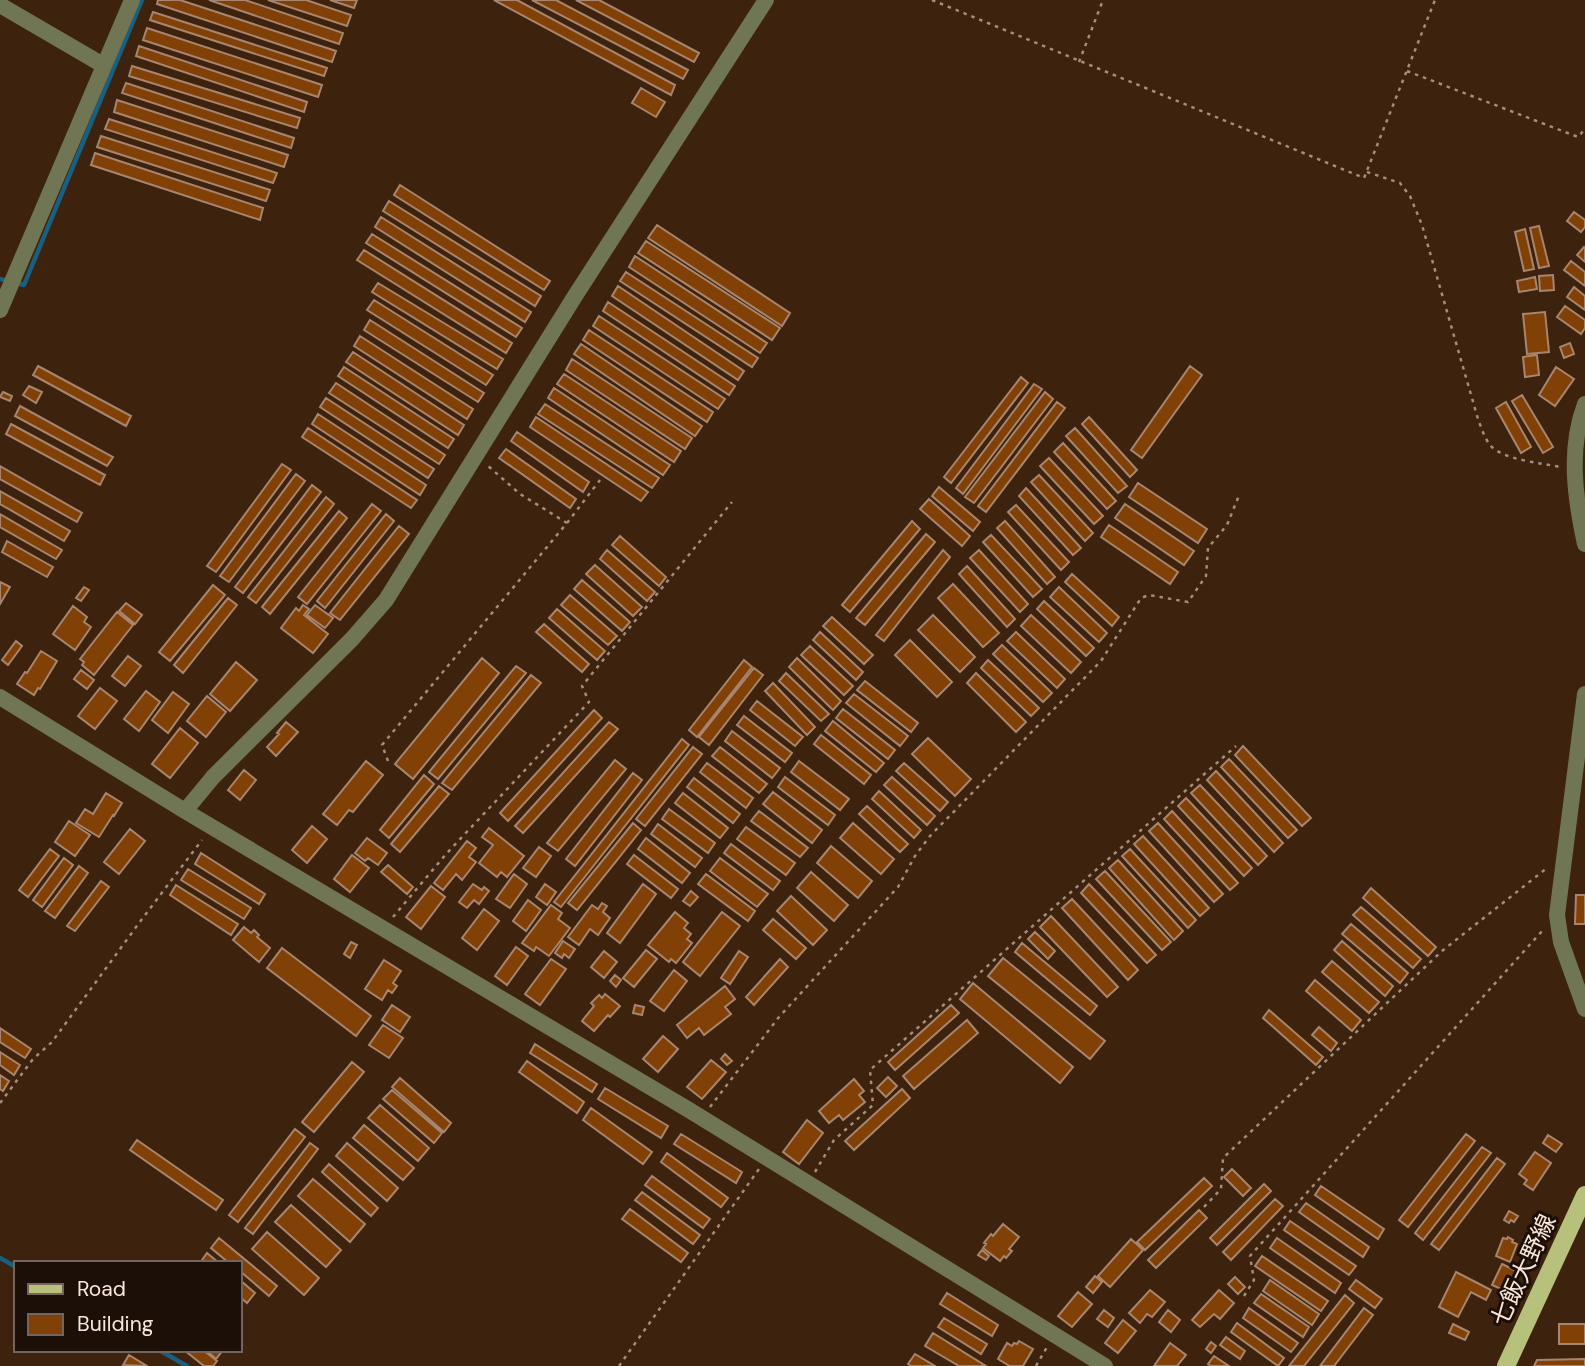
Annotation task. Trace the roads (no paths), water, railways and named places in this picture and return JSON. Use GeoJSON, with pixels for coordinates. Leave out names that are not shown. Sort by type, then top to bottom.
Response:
{"type":"FeatureCollection","features":[{"type":"Feature","properties":{"kind":"main road","name":"七飯大野線"},"geometry":{"type":"LineString","coordinates":[[1506,1366],[1585,1195]]}},
{"type":"Feature","properties":{"kind":"street"},"geometry":{"type":"LineString","coordinates":[[0,310],[132,0]]}},
{"type":"Feature","properties":{"kind":"street"},"geometry":{"type":"LineString","coordinates":[[185,811],[213,777],[352,639],[386,600],[575,296],[766,0]]}},
{"type":"Feature","properties":{"kind":"street"},"geometry":{"type":"LineString","coordinates":[[0,5],[103,65]]}},
{"type":"Feature","properties":{"kind":"street"},"geometry":{"type":"LineString","coordinates":[[1585,404],[1576,441],[1574,470],[1585,544]]}},
{"type":"Feature","properties":{"kind":"street"},"geometry":{"type":"LineString","coordinates":[[1585,694],[1558,915],[1561,942],[1585,1009]]}},
{"type":"Feature","properties":{"kind":"street"},"geometry":{"type":"LineString","coordinates":[[0,697],[185,811],[702,1118],[1105,1366]]}},
{"type":"Feature","properties":{"kind":"waterway"},"geometry":{"type":"LineString","coordinates":[[0,279],[24,285],[142,0]]}},
{"type":"Feature","properties":{"kind":"waterway"},"geometry":{"type":"LineString","coordinates":[[0,1258],[14,1266]]}},
{"type":"Feature","properties":{"kind":"waterway"},"geometry":{"type":"LineString","coordinates":[[162,1352],[187,1366]]}}]}
